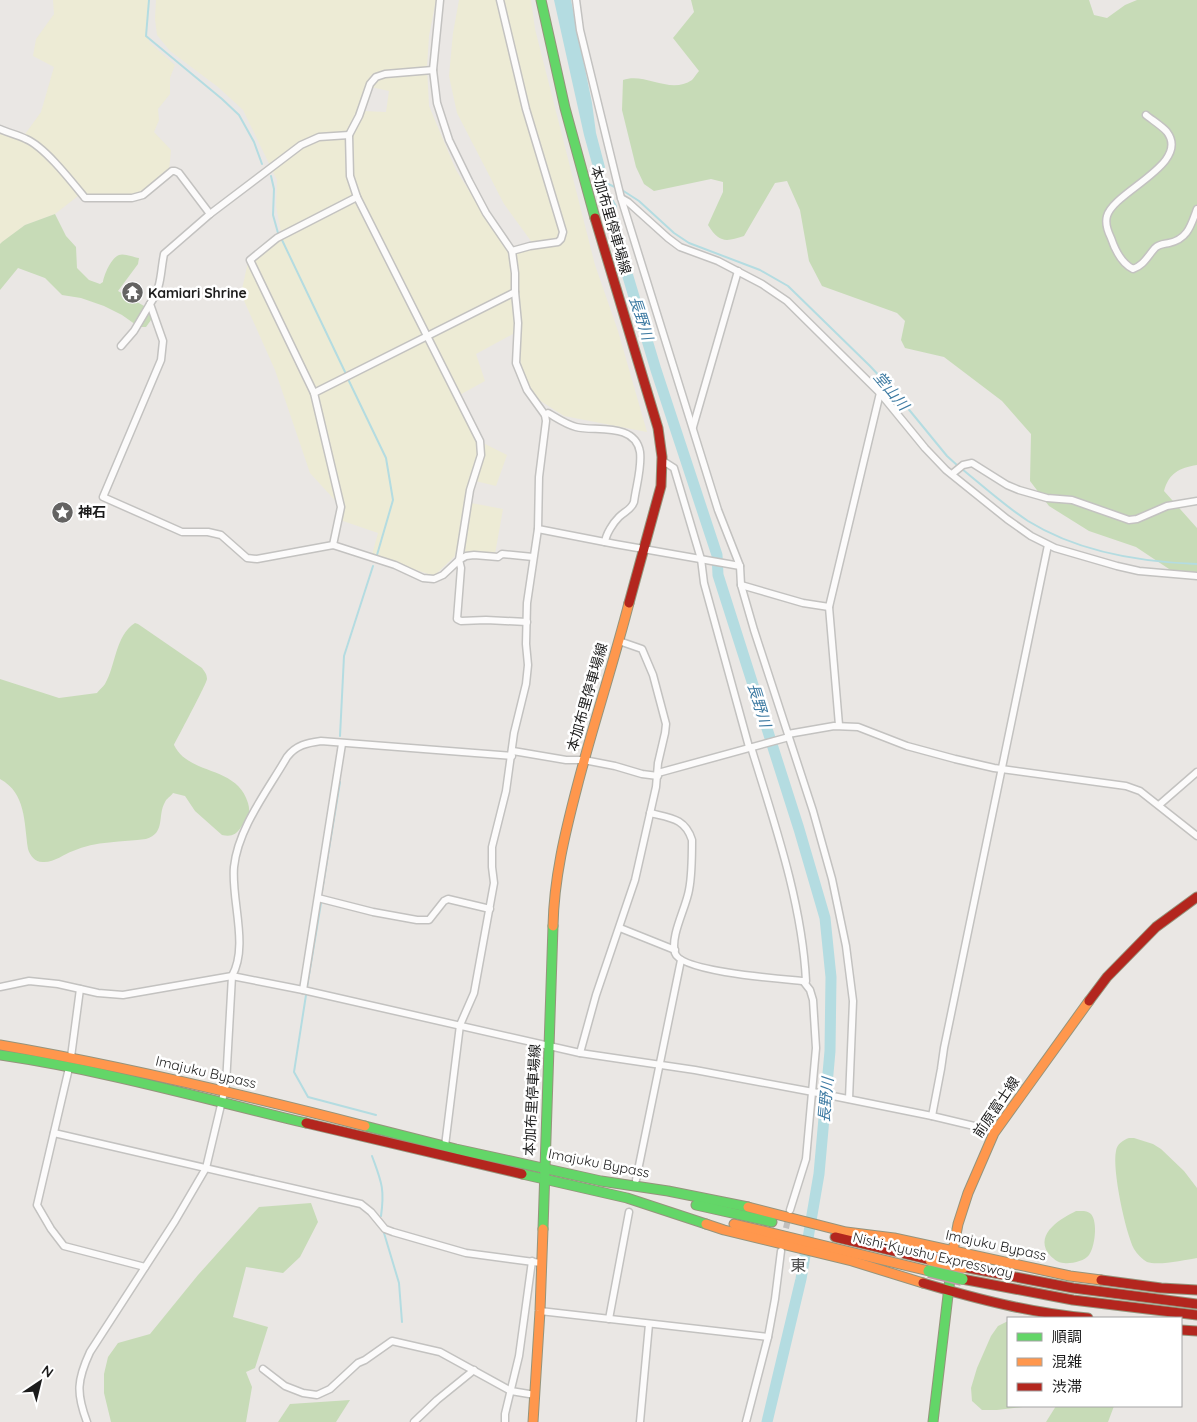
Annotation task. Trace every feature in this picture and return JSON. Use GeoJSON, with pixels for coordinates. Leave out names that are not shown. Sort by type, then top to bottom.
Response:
{"type":"FeatureCollection","features":[{"type":"Feature","properties":{"kind":"main road","name":"本加布里停車場線"},"geometry":{"type":"LineString","coordinates":[[533,1422],[540,1311],[537,1262],[544,1174],[553,919],[558,870],[564,837],[584,760],[619,641],[661,486],[663,460],[658,428],[595,222],[576,152],[556,73],[541,0]]}},
{"type":"Feature","properties":{"kind":"main road","name":"前原富士線"},"geometry":{"type":"LineString","coordinates":[[933,1422],[953,1251],[964,1205],[983,1154],[994,1133],[1107,977],[1156,927],[1197,897]]}},
{"type":"Feature","properties":{"kind":"main road","name":"Imajuku Bypass"},"geometry":{"type":"LineString","coordinates":[[0,1045],[221,1103],[544,1174],[668,1191],[734,1204],[790,1232],[826,1240],[846,1232],[894,1238],[1070,1276],[1162,1288],[1197,1290]]}},
{"type":"Feature","properties":{"kind":"main road","name":"Imajuku Bypass"},"geometry":{"type":"LineString","coordinates":[[0,1054],[70,1062],[224,1090],[445,1146],[627,1198],[724,1230],[790,1232],[826,1240],[949,1291],[1014,1307],[1077,1317]]}},
{"type":"Feature","properties":{"kind":"main road"},"geometry":{"type":"LineString","coordinates":[[601,1181],[666,1203],[790,1232]]}},
{"type":"Feature","properties":{"kind":"main road"},"geometry":{"type":"LineString","coordinates":[[627,1198],[666,1203]]}},
{"type":"Feature","properties":{"kind":"main road","name":"Nishi-Kyushu Expressway"},"geometry":{"type":"LineString","coordinates":[[826,1240],[1073,1300],[1197,1315]]}},
{"type":"Feature","properties":{"kind":"main road","name":"Nishi-Kyushu Expressway"},"geometry":{"type":"LineString","coordinates":[[963,1273],[1197,1304]]}},
{"type":"Feature","properties":{"kind":"main road"},"geometry":{"type":"LineString","coordinates":[[1182,1330],[1197,1331]]}},
{"type":"Feature","properties":{"kind":"street"},"geometry":{"type":"LineString","coordinates":[[440,0],[433,70],[437,103],[448,140],[486,213],[512,251],[518,323],[516,363],[527,390],[546,421],[539,477],[538,529],[527,603],[528,665],[526,684],[514,734],[506,790],[492,847],[494,883],[474,993],[460,1025],[445,1146]]}},
{"type":"Feature","properties":{"kind":"street"},"geometry":{"type":"LineString","coordinates":[[500,0],[526,109],[563,232],[558,242],[512,251]]}},
{"type":"Feature","properties":{"kind":"street"},"geometry":{"type":"LineString","coordinates":[[576,0],[580,30],[621,198],[736,565],[756,638],[824,847],[846,946],[853,1001],[849,1099]]}},
{"type":"Feature","properties":{"kind":"street"},"geometry":{"type":"LineString","coordinates":[[433,70],[385,74],[376,77],[370,84],[359,116],[349,135],[350,176],[358,197],[478,436],[481,448],[470,490],[459,560],[461,568],[457,619],[526,622]]}},
{"type":"Feature","properties":{"kind":"street"},"geometry":{"type":"LineString","coordinates":[[1146,115],[1167,132],[1172,143],[1170,152],[1162,165],[1116,202],[1106,218],[1111,239],[1123,262],[1133,269],[1139,267],[1156,247],[1180,240],[1186,236],[1197,209]]}},
{"type":"Feature","properties":{"kind":"street"},"geometry":{"type":"LineString","coordinates":[[0,129],[26,139],[40,149],[55,163],[85,198],[132,198],[143,195],[175,171],[179,173],[210,214]]}},
{"type":"Feature","properties":{"kind":"street"},"geometry":{"type":"LineString","coordinates":[[121,346],[134,331],[157,294],[164,254],[210,214],[308,141],[319,137],[349,135]]}},
{"type":"Feature","properties":{"kind":"street"},"geometry":{"type":"LineString","coordinates":[[333,545],[341,507],[314,393],[250,260],[277,238],[358,197]]}},
{"type":"Feature","properties":{"kind":"street"},"geometry":{"type":"LineString","coordinates":[[621,198],[680,247],[718,261],[738,271],[787,301],[880,393],[925,448],[952,474],[1031,536],[1048,545],[1091,560],[1139,571],[1197,576]]}},
{"type":"Feature","properties":{"kind":"street"},"geometry":{"type":"LineString","coordinates":[[692,427],[738,271]]}},
{"type":"Feature","properties":{"kind":"street"},"geometry":{"type":"LineString","coordinates":[[314,393],[515,292]]}},
{"type":"Feature","properties":{"kind":"street"},"geometry":{"type":"LineString","coordinates":[[150,304],[163,341],[161,360],[103,496],[182,532],[208,532],[221,535],[250,559],[333,545],[395,565],[423,578],[434,579],[444,575],[459,560],[466,556],[498,557],[502,554],[533,557]]}},
{"type":"Feature","properties":{"kind":"street"},"geometry":{"type":"LineString","coordinates":[[839,726],[829,607],[880,393]]}},
{"type":"Feature","properties":{"kind":"street"},"geometry":{"type":"LineString","coordinates":[[544,415],[548,413],[576,427],[610,429],[625,433],[636,442],[639,448],[640,461],[634,502],[632,507],[619,516],[613,524],[605,538],[605,542]]}},
{"type":"Feature","properties":{"kind":"street"},"geometry":{"type":"LineString","coordinates":[[663,460],[674,468],[702,559],[704,583],[787,871],[805,960],[806,981],[804,981],[813,1000],[816,1048],[806,1159],[768,1337],[746,1422]]}},
{"type":"Feature","properties":{"kind":"street"},"geometry":{"type":"LineString","coordinates":[[952,474],[963,465],[972,463],[1007,485],[1019,490],[1047,498],[1072,500],[1129,520],[1137,520],[1167,506],[1197,501]]}},
{"type":"Feature","properties":{"kind":"street"},"geometry":{"type":"LineString","coordinates":[[538,529],[736,565]]}},
{"type":"Feature","properties":{"kind":"street"},"geometry":{"type":"LineString","coordinates":[[932,1116],[944,1048],[1048,545]]}},
{"type":"Feature","properties":{"kind":"street"},"geometry":{"type":"LineString","coordinates":[[741,585],[803,603],[829,607]]}},
{"type":"Feature","properties":{"kind":"street"},"geometry":{"type":"LineString","coordinates":[[580,1052],[596,995],[636,880],[658,774],[658,763],[666,724],[654,674],[642,649],[619,641]]}},
{"type":"Feature","properties":{"kind":"street"},"geometry":{"type":"LineString","coordinates":[[87,1422],[81,1407],[78,1390],[84,1364],[175,1221],[206,1168],[224,1090],[232,976],[236,971],[239,953],[234,895],[234,866],[237,850],[256,809],[293,749],[305,744],[321,741],[342,744],[512,754],[584,760],[642,774],[658,774],[788,736],[839,726],[858,727],[932,754],[1002,769],[1126,786],[1140,791],[1197,836]]}},
{"type":"Feature","properties":{"kind":"street"},"geometry":{"type":"LineString","coordinates":[[303,990],[342,744]]}},
{"type":"Feature","properties":{"kind":"street"},"geometry":{"type":"LineString","coordinates":[[1159,805],[1197,772]]}},
{"type":"Feature","properties":{"kind":"street"},"geometry":{"type":"LineString","coordinates":[[650,813],[681,822],[692,840],[689,890],[676,930],[675,955],[681,960],[696,966],[713,970],[804,981]]}},
{"type":"Feature","properties":{"kind":"street"},"geometry":{"type":"LineString","coordinates":[[318,898],[373,912],[417,920],[429,920],[444,900],[448,899],[490,909]]}},
{"type":"Feature","properties":{"kind":"street"},"geometry":{"type":"LineString","coordinates":[[620,928],[675,950]]}},
{"type":"Feature","properties":{"kind":"street"},"geometry":{"type":"LineString","coordinates":[[636,1180],[681,960]]}},
{"type":"Feature","properties":{"kind":"street"},"geometry":{"type":"LineString","coordinates":[[0,988],[29,981],[123,995],[232,976],[580,1052],[849,1099],[932,1116],[991,1130],[994,1133]]}},
{"type":"Feature","properties":{"kind":"street"},"geometry":{"type":"LineString","coordinates":[[80,989],[70,1062],[37,1205],[51,1229],[64,1246],[145,1268]]}},
{"type":"Feature","properties":{"kind":"street"},"geometry":{"type":"LineString","coordinates":[[54,1132],[361,1204],[371,1212],[385,1229],[449,1248],[492,1258],[537,1262],[519,1356],[505,1414],[505,1422]]}},
{"type":"Feature","properties":{"kind":"street"},"geometry":{"type":"LineString","coordinates":[[609,1319],[629,1212]]}},
{"type":"Feature","properties":{"kind":"street"},"geometry":{"type":"LineString","coordinates":[[540,1311],[768,1337]]}},
{"type":"Feature","properties":{"kind":"street"},"geometry":{"type":"LineString","coordinates":[[640,1422],[649,1324]]}},
{"type":"Feature","properties":{"kind":"street"},"geometry":{"type":"LineString","coordinates":[[263,1369],[285,1386],[303,1393],[317,1395],[330,1389],[358,1363],[392,1341],[440,1352],[511,1391],[535,1395]]}},
{"type":"Feature","properties":{"kind":"street"},"geometry":{"type":"LineString","coordinates":[[414,1422],[437,1400],[474,1370]]}},
{"type":"Feature","properties":{"kind":"shaded area"},"geometry":{"type":"Polygon","coordinates":[[[53,0],[150,0],[147,34],[150,43],[175,65],[170,78],[170,94],[158,109],[159,120],[154,132],[171,150],[169,171],[137,196],[119,194],[98,198],[78,196],[55,214],[25,225],[0,244],[0,130],[23,137],[41,112],[54,67],[33,56],[36,39],[54,14],[53,0]]]}},
{"type":"Feature","properties":{"kind":"shaded area"},"geometry":{"type":"Polygon","coordinates":[[[156,0],[436,0],[429,36],[427,67],[429,106],[456,170],[509,254],[536,248],[504,204],[457,113],[449,76],[453,33],[459,0],[531,0],[535,29],[595,265],[618,331],[647,432],[564,416],[539,400],[527,382],[520,360],[520,335],[513,334],[476,354],[485,381],[456,397],[477,440],[507,455],[496,486],[471,480],[466,502],[503,509],[495,554],[456,551],[455,556],[434,576],[372,555],[378,533],[340,520],[343,509],[310,473],[275,370],[241,294],[249,257],[281,232],[276,206],[277,180],[243,110],[218,87],[170,51],[157,35],[155,19],[156,0]],[[371,87],[363,111],[386,112],[389,91],[371,87]]]}},
{"type":"Feature","properties":{"kind":"green space"},"geometry":{"type":"Polygon","coordinates":[[[691,0],[1089,0],[1094,15],[1107,18],[1125,5],[1137,0],[1197,0],[1197,465],[1176,472],[1169,480],[1164,491],[1197,528],[1197,574],[1184,579],[1136,547],[1089,531],[1049,506],[1030,481],[1031,434],[1002,401],[944,357],[905,348],[901,340],[905,321],[897,313],[822,286],[809,261],[800,210],[787,181],[775,183],[744,236],[728,240],[719,238],[708,225],[723,192],[723,182],[711,179],[654,191],[644,184],[636,167],[622,110],[623,80],[631,78],[675,85],[684,84],[693,79],[699,71],[673,38],[694,12],[691,0]]]}},
{"type":"Feature","properties":{"kind":"green space"},"geometry":{"type":"Polygon","coordinates":[[[55,214],[66,236],[76,247],[77,268],[89,280],[100,284],[103,282],[106,271],[119,255],[139,258],[138,264],[118,291],[151,310],[151,320],[146,327],[139,327],[122,315],[104,306],[81,298],[62,295],[45,278],[18,268],[0,290],[0,244],[25,225],[55,214]]]}},
{"type":"Feature","properties":{"kind":"green space"},"geometry":{"type":"Polygon","coordinates":[[[135,623],[202,668],[205,673],[206,683],[174,745],[181,755],[190,762],[234,782],[242,791],[248,803],[248,816],[235,834],[222,835],[195,811],[185,796],[173,793],[165,802],[159,828],[152,836],[146,839],[90,845],[52,861],[38,861],[28,849],[19,800],[9,785],[0,779],[0,679],[59,698],[97,693],[109,676],[123,635],[135,623]]]}},
{"type":"Feature","properties":{"kind":"green space"},"geometry":{"type":"Polygon","coordinates":[[[1129,1138],[1153,1144],[1161,1149],[1184,1171],[1197,1188],[1197,1258],[1152,1263],[1143,1259],[1134,1249],[1120,1200],[1115,1160],[1118,1146],[1129,1138]]]}},
{"type":"Feature","properties":{"kind":"green space"},"geometry":{"type":"Polygon","coordinates":[[[311,1203],[318,1222],[300,1257],[283,1273],[246,1267],[233,1317],[268,1327],[255,1368],[246,1372],[252,1387],[246,1422],[111,1422],[104,1393],[104,1374],[108,1357],[118,1343],[150,1334],[198,1275],[259,1207],[311,1203]]]}},
{"type":"Feature","properties":{"kind":"green space"},"geometry":{"type":"Polygon","coordinates":[[[1076,1211],[1088,1212],[1093,1218],[1095,1234],[1093,1246],[1089,1255],[1078,1262],[1060,1262],[1048,1253],[1045,1239],[1052,1227],[1076,1211]]]}},
{"type":"Feature","properties":{"kind":"green space"},"geometry":{"type":"Polygon","coordinates":[[[1007,1322],[1007,1407],[1023,1407],[982,1410],[972,1401],[971,1388],[977,1368],[991,1336],[998,1326],[1007,1322]]]}},
{"type":"Feature","properties":{"kind":"green space"},"geometry":{"type":"Polygon","coordinates":[[[350,1400],[336,1422],[278,1422],[290,1404],[350,1400]]]}},
{"type":"Feature","properties":{"kind":"green space"},"geometry":{"type":"Polygon","coordinates":[[[1055,1407],[1114,1407],[1108,1422],[1046,1422],[1055,1407]]]}},
{"type":"Feature","properties":{"kind":"water"},"geometry":{"type":"Polygon","coordinates":[[[554,0],[571,0],[592,103],[596,133],[605,167],[603,174],[609,192],[617,206],[615,216],[620,220],[620,223],[614,224],[612,215],[605,211],[584,135],[554,0]]]}},
{"type":"Feature","properties":{"kind":"waterway"},"geometry":{"type":"LineString","coordinates":[[149,0],[146,36],[239,115],[254,142],[262,164]]}},
{"type":"Feature","properties":{"kind":"waterway"},"geometry":{"type":"LineString","coordinates":[[271,176],[274,189],[273,215],[278,233]]}},
{"type":"Feature","properties":{"kind":"waterway","name":"堂山川"},"geometry":{"type":"LineString","coordinates":[[606,183],[617,188]]}},
{"type":"Feature","properties":{"kind":"waterway","name":"堂山川"},"geometry":{"type":"LineString","coordinates":[[622,190],[639,201],[674,233],[689,243],[760,270],[788,286],[870,366],[897,395],[947,456],[958,466]]}},
{"type":"Feature","properties":{"kind":"waterway","name":"長野川"},"geometry":{"type":"LineString","coordinates":[[605,200],[656,370],[717,555],[718,575],[799,829],[825,918],[831,977],[830,1051],[819,1174],[801,1279],[767,1422]]}},
{"type":"Feature","properties":{"kind":"waterway"},"geometry":{"type":"LineString","coordinates":[[282,240],[346,374]]}},
{"type":"Feature","properties":{"kind":"waterway"},"geometry":{"type":"LineString","coordinates":[[348,379],[386,458],[393,500],[377,555]]}},
{"type":"Feature","properties":{"kind":"waterway","name":"堂山川"},"geometry":{"type":"LineString","coordinates":[[962,469],[1028,521],[1067,541],[1132,558],[1197,564]]}},
{"type":"Feature","properties":{"kind":"waterway"},"geometry":{"type":"LineString","coordinates":[[340,736],[344,656],[373,566]]}},
{"type":"Feature","properties":{"kind":"waterway"},"geometry":{"type":"LineString","coordinates":[[322,891],[340,782]]}},
{"type":"Feature","properties":{"kind":"waterway"},"geometry":{"type":"LineString","coordinates":[[307,987],[321,903]]}},
{"type":"Feature","properties":{"kind":"waterway"},"geometry":{"type":"LineString","coordinates":[[306,995],[294,1072],[308,1097],[376,1115]]}},
{"type":"Feature","properties":{"kind":"waterway"},"geometry":{"type":"LineString","coordinates":[[372,1156],[378,1172],[383,1198],[381,1216]]}},
{"type":"Feature","properties":{"kind":"waterway"},"geometry":{"type":"LineString","coordinates":[[384,1233],[399,1283],[402,1322]]}},
{"type":"Feature","properties":{"kind":"tunnel"},"geometry":{"type":"LineString","coordinates":[[784,1237],[789,1215]]}},
{"type":"Feature","properties":{"kind":"traffic: fast"},"geometry":{"type":"LineString","coordinates":[[541,0],[565,108],[595,218]]}},
{"type":"Feature","properties":{"kind":"traffic: fast"},"geometry":{"type":"LineString","coordinates":[[543,1229],[553,926]]}},
{"type":"Feature","properties":{"kind":"traffic: fast"},"geometry":{"type":"LineString","coordinates":[[0,1055],[115,1077],[306,1123]]}},
{"type":"Feature","properties":{"kind":"traffic: fast"},"geometry":{"type":"LineString","coordinates":[[365,1126],[456,1149],[601,1181],[668,1191],[748,1207]]}},
{"type":"Feature","properties":{"kind":"traffic: fast"},"geometry":{"type":"LineString","coordinates":[[522,1174],[627,1198],[706,1224]]}},
{"type":"Feature","properties":{"kind":"traffic: fast"},"geometry":{"type":"LineString","coordinates":[[696,1205],[772,1222]]}},
{"type":"Feature","properties":{"kind":"traffic: fast"},"geometry":{"type":"LineString","coordinates":[[933,1422],[951,1270]]}},
{"type":"Feature","properties":{"kind":"traffic: fast"},"geometry":{"type":"LineString","coordinates":[[929,1271],[962,1279]]}},
{"type":"Feature","properties":{"kind":"traffic: slow"},"geometry":{"type":"LineString","coordinates":[[553,926],[558,873],[568,821],[629,603]]}},
{"type":"Feature","properties":{"kind":"traffic: slow"},"geometry":{"type":"LineString","coordinates":[[952,1256],[958,1224],[968,1193],[994,1133],[1089,1001]]}},
{"type":"Feature","properties":{"kind":"traffic: slow"},"geometry":{"type":"LineString","coordinates":[[0,1045],[92,1062],[183,1082],[365,1126]]}},
{"type":"Feature","properties":{"kind":"traffic: slow"},"geometry":{"type":"LineString","coordinates":[[748,1207],[846,1232],[894,1238],[1070,1276],[1101,1280]]}},
{"type":"Feature","properties":{"kind":"traffic: slow"},"geometry":{"type":"LineString","coordinates":[[706,1224],[852,1261],[923,1283]]}},
{"type":"Feature","properties":{"kind":"traffic: slow"},"geometry":{"type":"LineString","coordinates":[[734,1224],[929,1271]]}},
{"type":"Feature","properties":{"kind":"traffic: slow"},"geometry":{"type":"LineString","coordinates":[[533,1422],[543,1229]]}},
{"type":"Feature","properties":{"kind":"traffic: slow"},"geometry":{"type":"LineString","coordinates":[[931,1260],[963,1267]]}},
{"type":"Feature","properties":{"kind":"traffic: jam"},"geometry":{"type":"LineString","coordinates":[[595,218],[658,428],[662,457],[661,486],[629,603]]}},
{"type":"Feature","properties":{"kind":"traffic: jam"},"geometry":{"type":"LineString","coordinates":[[1089,1001],[1107,977],[1156,927],[1197,897]]}},
{"type":"Feature","properties":{"kind":"traffic: jam"},"geometry":{"type":"LineString","coordinates":[[306,1123],[522,1174]]}},
{"type":"Feature","properties":{"kind":"traffic: jam"},"geometry":{"type":"LineString","coordinates":[[835,1237],[931,1260]]}},
{"type":"Feature","properties":{"kind":"traffic: jam"},"geometry":{"type":"LineString","coordinates":[[963,1267],[1073,1288],[1197,1304]]}},
{"type":"Feature","properties":{"kind":"traffic: jam"},"geometry":{"type":"LineString","coordinates":[[962,1279],[1073,1300],[1197,1315]]}},
{"type":"Feature","properties":{"kind":"traffic: jam"},"geometry":{"type":"LineString","coordinates":[[1101,1280],[1161,1288],[1197,1290]]}},
{"type":"Feature","properties":{"kind":"traffic: jam"},"geometry":{"type":"LineString","coordinates":[[923,1283],[1004,1305],[1078,1317]]}},
{"type":"Feature","properties":{"kind":"traffic: jam"},"geometry":{"type":"LineString","coordinates":[[1182,1330],[1197,1331]]}},
{"type":"Feature","properties":{"kind":"place","name":"Kamiari Shrine"},"geometry":{"type":"Point","coordinates":[132,293]}},
{"type":"Feature","properties":{"kind":"place","name":"神石"},"geometry":{"type":"Point","coordinates":[62,512]}},
{"type":"Feature","properties":{"kind":"district","name":"東"},"geometry":{"type":"Point","coordinates":[798,1265]}}]}
